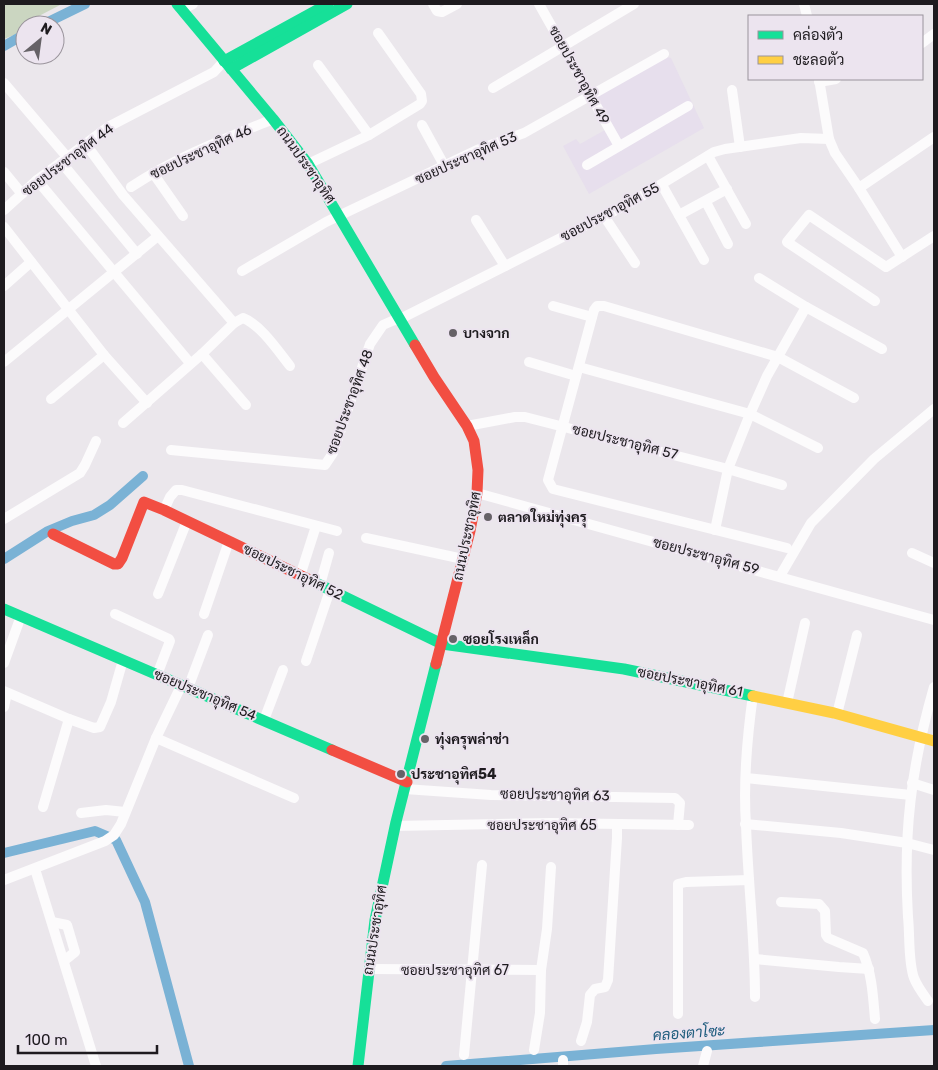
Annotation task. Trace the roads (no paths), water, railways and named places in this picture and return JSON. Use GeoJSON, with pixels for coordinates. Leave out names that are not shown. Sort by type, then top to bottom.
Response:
{"type":"FeatureCollection","features":[{"type":"Feature","properties":{"kind":"street"},"geometry":{"type":"LineString","coordinates":[[179,7],[193,4]]}},
{"type":"Feature","properties":{"kind":"street"},"geometry":{"type":"LineString","coordinates":[[228,65],[328,4]]}},
{"type":"Feature","properties":{"kind":"street"},"geometry":{"type":"LineString","coordinates":[[228,65],[333,14],[347,4]]}},
{"type":"Feature","properties":{"kind":"street"},"geometry":{"type":"LineString","coordinates":[[433,4],[437,10],[442,12],[456,4]]}},
{"type":"Feature","properties":{"kind":"street","name":"ซอยประชาอุทิศ 49"},"geometry":{"type":"LineString","coordinates":[[539,4],[619,146]]}},
{"type":"Feature","properties":{"kind":"street"},"geometry":{"type":"LineString","coordinates":[[493,88],[634,4]]}},
{"type":"Feature","properties":{"kind":"street","name":"ถนนประชาอุทิศ"},"geometry":{"type":"LineString","coordinates":[[179,7],[273,119],[308,164],[439,384],[467,426],[474,441],[477,454],[477,493],[463,559],[395,826],[375,920],[359,1061]]}},
{"type":"Feature","properties":{"kind":"street"},"geometry":{"type":"LineString","coordinates":[[308,164],[369,135],[420,104],[422,100],[421,94],[378,33]]}},
{"type":"Feature","properties":{"kind":"street"},"geometry":{"type":"LineString","coordinates":[[923,41],[934,34]]}},
{"type":"Feature","properties":{"kind":"street","name":"ซอยประชาอุทิศ 53"},"geometry":{"type":"LineString","coordinates":[[242,271],[316,227],[444,165],[524,133],[664,54]]}},
{"type":"Feature","properties":{"kind":"street","name":"ซอยประชาอุทิศ 44"},"geometry":{"type":"LineString","coordinates":[[4,210],[37,180],[108,128],[228,65]]}},
{"type":"Feature","properties":{"kind":"street"},"geometry":{"type":"LineString","coordinates":[[318,65],[369,135]]}},
{"type":"Feature","properties":{"kind":"street"},"geometry":{"type":"LineString","coordinates":[[819,80],[829,139],[835,153],[902,257]]}},
{"type":"Feature","properties":{"kind":"street"},"geometry":{"type":"LineString","coordinates":[[4,83],[137,254]]}},
{"type":"Feature","properties":{"kind":"street"},"geometry":{"type":"LineString","coordinates":[[732,90],[740,147]]}},
{"type":"Feature","properties":{"kind":"street"},"geometry":{"type":"LineString","coordinates":[[587,164],[688,106]]}},
{"type":"Feature","properties":{"kind":"street","name":"ซอยประชาอุทิศ 46"},"geometry":{"type":"LineString","coordinates":[[131,187],[153,173],[191,154],[273,119]]}},
{"type":"Feature","properties":{"kind":"street"},"geometry":{"type":"LineString","coordinates":[[422,125],[444,165]]}},
{"type":"Feature","properties":{"kind":"street"},"geometry":{"type":"LineString","coordinates":[[859,188],[934,137]]}},
{"type":"Feature","properties":{"kind":"street","name":"ซอยประชาอุทิศ 55"},"geometry":{"type":"LineString","coordinates":[[400,319],[604,216],[662,185],[708,156],[725,149],[801,138],[829,139]]}},
{"type":"Feature","properties":{"kind":"street"},"geometry":{"type":"LineString","coordinates":[[85,143],[123,195],[234,323]]}},
{"type":"Feature","properties":{"kind":"street"},"geometry":{"type":"LineString","coordinates":[[708,156],[746,224]]}},
{"type":"Feature","properties":{"kind":"street"},"geometry":{"type":"LineString","coordinates":[[4,172],[22,194]]}},
{"type":"Feature","properties":{"kind":"street"},"geometry":{"type":"LineString","coordinates":[[153,173],[183,216]]}},
{"type":"Feature","properties":{"kind":"street"},"geometry":{"type":"LineString","coordinates":[[37,180],[190,363]]}},
{"type":"Feature","properties":{"kind":"street"},"geometry":{"type":"LineString","coordinates":[[662,185],[704,260]]}},
{"type":"Feature","properties":{"kind":"street"},"geometry":{"type":"LineString","coordinates":[[680,215],[727,189]]}},
{"type":"Feature","properties":{"kind":"street"},"geometry":{"type":"LineString","coordinates":[[706,202],[728,244]]}},
{"type":"Feature","properties":{"kind":"street"},"geometry":{"type":"LineString","coordinates":[[875,300],[787,242],[809,214],[886,267],[934,236]]}},
{"type":"Feature","properties":{"kind":"street"},"geometry":{"type":"LineString","coordinates":[[604,216],[634,264]]}},
{"type":"Feature","properties":{"kind":"street"},"geometry":{"type":"LineString","coordinates":[[476,220],[505,266]]}},
{"type":"Feature","properties":{"kind":"street"},"geometry":{"type":"LineString","coordinates":[[4,227],[104,355],[147,403]]}},
{"type":"Feature","properties":{"kind":"street"},"geometry":{"type":"LineString","coordinates":[[4,362],[158,236]]}},
{"type":"Feature","properties":{"kind":"street"},"geometry":{"type":"LineString","coordinates":[[4,286],[32,262]]}},
{"type":"Feature","properties":{"kind":"street"},"geometry":{"type":"LineString","coordinates":[[759,278],[806,307],[882,349]]}},
{"type":"Feature","properties":{"kind":"street"},"geometry":{"type":"LineString","coordinates":[[553,306],[592,317]]}},
{"type":"Feature","properties":{"kind":"street"},"geometry":{"type":"LineString","coordinates":[[787,548],[553,489],[548,480],[594,310],[597,306],[604,306],[778,357],[854,398]]}},
{"type":"Feature","properties":{"kind":"street"},"geometry":{"type":"LineString","coordinates":[[715,530],[728,469],[750,414],[778,357],[806,307]]}},
{"type":"Feature","properties":{"kind":"street"},"geometry":{"type":"LineString","coordinates":[[123,423],[202,354],[234,323],[243,318],[251,321],[290,366]]}},
{"type":"Feature","properties":{"kind":"street","name":"ซอยประชาอุทิศ 48"},"geometry":{"type":"LineString","coordinates":[[171,450],[327,464],[333,453],[370,344],[383,325],[400,319]]}},
{"type":"Feature","properties":{"kind":"street"},"geometry":{"type":"LineString","coordinates":[[202,354],[246,405]]}},
{"type":"Feature","properties":{"kind":"street"},"geometry":{"type":"LineString","coordinates":[[51,399],[104,355]]}},
{"type":"Feature","properties":{"kind":"street"},"geometry":{"type":"LineString","coordinates":[[529,362],[578,371],[750,414],[818,448]]}},
{"type":"Feature","properties":{"kind":"street"},"geometry":{"type":"LineString","coordinates":[[780,576],[811,523],[874,459],[934,409]]}},
{"type":"Feature","properties":{"kind":"street","name":"ซอยประชาอุทิศ 57"},"geometry":{"type":"LineString","coordinates":[[467,426],[519,416],[728,469],[782,485]]}},
{"type":"Feature","properties":{"kind":"street"},"geometry":{"type":"LineString","coordinates":[[4,518],[80,473],[86,465],[96,441]]}},
{"type":"Feature","properties":{"kind":"street"},"geometry":{"type":"LineString","coordinates":[[164,510],[172,493],[176,490],[182,490],[337,531]]}},
{"type":"Feature","properties":{"kind":"street","name":"ซอยประชาอุทิศ 59"},"geometry":{"type":"LineString","coordinates":[[477,493],[934,620]]}},
{"type":"Feature","properties":{"kind":"street","name":"ซอยประชาอุทิศ 52"},"geometry":{"type":"LineString","coordinates":[[53,534],[114,564],[118,564],[144,502],[442,644]]}},
{"type":"Feature","properties":{"kind":"street"},"geometry":{"type":"LineString","coordinates":[[158,594],[187,521]]}},
{"type":"Feature","properties":{"kind":"street"},"geometry":{"type":"LineString","coordinates":[[300,576],[316,526]]}},
{"type":"Feature","properties":{"kind":"street"},"geometry":{"type":"LineString","coordinates":[[366,538],[463,559]]}},
{"type":"Feature","properties":{"kind":"street"},"geometry":{"type":"LineString","coordinates":[[204,614],[229,541]]}},
{"type":"Feature","properties":{"kind":"street"},"geometry":{"type":"LineString","coordinates":[[306,661],[325,588],[329,553]]}},
{"type":"Feature","properties":{"kind":"street"},"geometry":{"type":"LineString","coordinates":[[912,553],[934,562]]}},
{"type":"Feature","properties":{"kind":"street","name":"ซอยประชาอุทิศ 54"},"geometry":{"type":"LineString","coordinates":[[4,609],[264,720],[406,786]]}},
{"type":"Feature","properties":{"kind":"street"},"geometry":{"type":"LineString","coordinates":[[115,614],[169,639],[170,641],[157,675]]}},
{"type":"Feature","properties":{"kind":"street"},"geometry":{"type":"LineString","coordinates":[[4,662],[21,616]]}},
{"type":"Feature","properties":{"kind":"street"},"geometry":{"type":"LineString","coordinates":[[787,703],[805,623]]}},
{"type":"Feature","properties":{"kind":"street"},"geometry":{"type":"LineString","coordinates":[[4,880],[104,841],[114,835],[156,738],[184,687],[208,635]]}},
{"type":"Feature","properties":{"kind":"street"},"geometry":{"type":"LineString","coordinates":[[837,714],[858,635]]}},
{"type":"Feature","properties":{"kind":"street","name":"ซอยประชาอุทิศ 61"},"geometry":{"type":"LineString","coordinates":[[442,644],[624,669],[837,714],[934,741]]}},
{"type":"Feature","properties":{"kind":"street"},"geometry":{"type":"LineString","coordinates":[[4,708],[5,692],[69,719],[94,728],[100,727],[111,702],[123,660]]}},
{"type":"Feature","properties":{"kind":"street"},"geometry":{"type":"LineString","coordinates":[[264,720],[283,670]]}},
{"type":"Feature","properties":{"kind":"street"},"geometry":{"type":"LineString","coordinates":[[928,1001],[913,977],[906,874],[912,783],[921,737],[934,687]]}},
{"type":"Feature","properties":{"kind":"street"},"geometry":{"type":"LineString","coordinates":[[753,695],[746,778],[746,824],[755,959],[755,997]]}},
{"type":"Feature","properties":{"kind":"street"},"geometry":{"type":"LineString","coordinates":[[43,808],[69,719]]}},
{"type":"Feature","properties":{"kind":"street"},"geometry":{"type":"LineString","coordinates":[[156,738],[294,798]]}},
{"type":"Feature","properties":{"kind":"street"},"geometry":{"type":"LineString","coordinates":[[746,778],[911,795]]}},
{"type":"Feature","properties":{"kind":"street"},"geometry":{"type":"LineString","coordinates":[[912,783],[934,790]]}},
{"type":"Feature","properties":{"kind":"street","name":"ซอยประชาอุทิศ 63"},"geometry":{"type":"LineString","coordinates":[[406,786],[491,795],[675,798],[680,803],[678,825]]}},
{"type":"Feature","properties":{"kind":"street"},"geometry":{"type":"LineString","coordinates":[[81,813],[106,810],[125,812]]}},
{"type":"Feature","properties":{"kind":"street","name":"ซอยประชาอุทิศ 65"},"geometry":{"type":"LineString","coordinates":[[395,826],[550,823],[689,825]]}},
{"type":"Feature","properties":{"kind":"street"},"geometry":{"type":"LineString","coordinates":[[746,824],[841,833],[907,843],[934,850]]}},
{"type":"Feature","properties":{"kind":"street"},"geometry":{"type":"LineString","coordinates":[[581,1041],[587,1022],[590,995],[595,989],[605,987],[608,980],[617,825]]}},
{"type":"Feature","properties":{"kind":"street"},"geometry":{"type":"LineString","coordinates":[[464,1055],[482,865]]}},
{"type":"Feature","properties":{"kind":"street"},"geometry":{"type":"LineString","coordinates":[[534,1050],[540,1013],[541,970],[547,929],[551,867]]}},
{"type":"Feature","properties":{"kind":"street"},"geometry":{"type":"LineString","coordinates":[[35,868],[52,922],[64,924],[69,928],[75,952],[65,960],[96,1066]]}},
{"type":"Feature","properties":{"kind":"street"},"geometry":{"type":"LineString","coordinates":[[678,1014],[678,884],[686,882],[749,880]]}},
{"type":"Feature","properties":{"kind":"street"},"geometry":{"type":"LineString","coordinates":[[781,902],[819,904],[825,910],[826,935],[833,941],[863,953],[869,969],[876,1019]]}},
{"type":"Feature","properties":{"kind":"street"},"geometry":{"type":"LineString","coordinates":[[755,959],[839,968],[869,969]]}},
{"type":"Feature","properties":{"kind":"street","name":"ซอยประชาอุทิศ 67"},"geometry":{"type":"LineString","coordinates":[[368,969],[541,970]]}},
{"type":"Feature","properties":{"kind":"street"},"geometry":{"type":"LineString","coordinates":[[703,1066],[707,1051]]}},
{"type":"Feature","properties":{"kind":"waterway"},"geometry":{"type":"LineString","coordinates":[[62,15],[85,4]]}},
{"type":"Feature","properties":{"kind":"waterway"},"geometry":{"type":"LineString","coordinates":[[4,46],[15,40]]}},
{"type":"Feature","properties":{"kind":"waterway"},"geometry":{"type":"LineString","coordinates":[[4,559],[48,531],[72,521],[94,515],[110,505],[143,476]]}},
{"type":"Feature","properties":{"kind":"waterway"},"geometry":{"type":"LineString","coordinates":[[4,853],[95,831],[116,840],[145,902],[189,1066]]}},
{"type":"Feature","properties":{"kind":"waterway","name":"คลองตาโซะ"},"geometry":{"type":"LineString","coordinates":[[446,1066],[656,1049],[934,1030]]}},
{"type":"Feature","properties":{"kind":"place","name":"บางจาก"},"geometry":{"type":"Point","coordinates":[453,333]}},
{"type":"Feature","properties":{"kind":"place","name":"ตลาดใหม่ทุ่งครุ"},"geometry":{"type":"Point","coordinates":[488,517]}},
{"type":"Feature","properties":{"kind":"place","name":"ซอยโรงเหล็ก"},"geometry":{"type":"Point","coordinates":[453,639]}},
{"type":"Feature","properties":{"kind":"place","name":"ทุ่งครุพล่าช่า"},"geometry":{"type":"Point","coordinates":[425,739]}},
{"type":"Feature","properties":{"kind":"place","name":"ประชาอุทิศ54"},"geometry":{"type":"Point","coordinates":[401,774]}}]}
